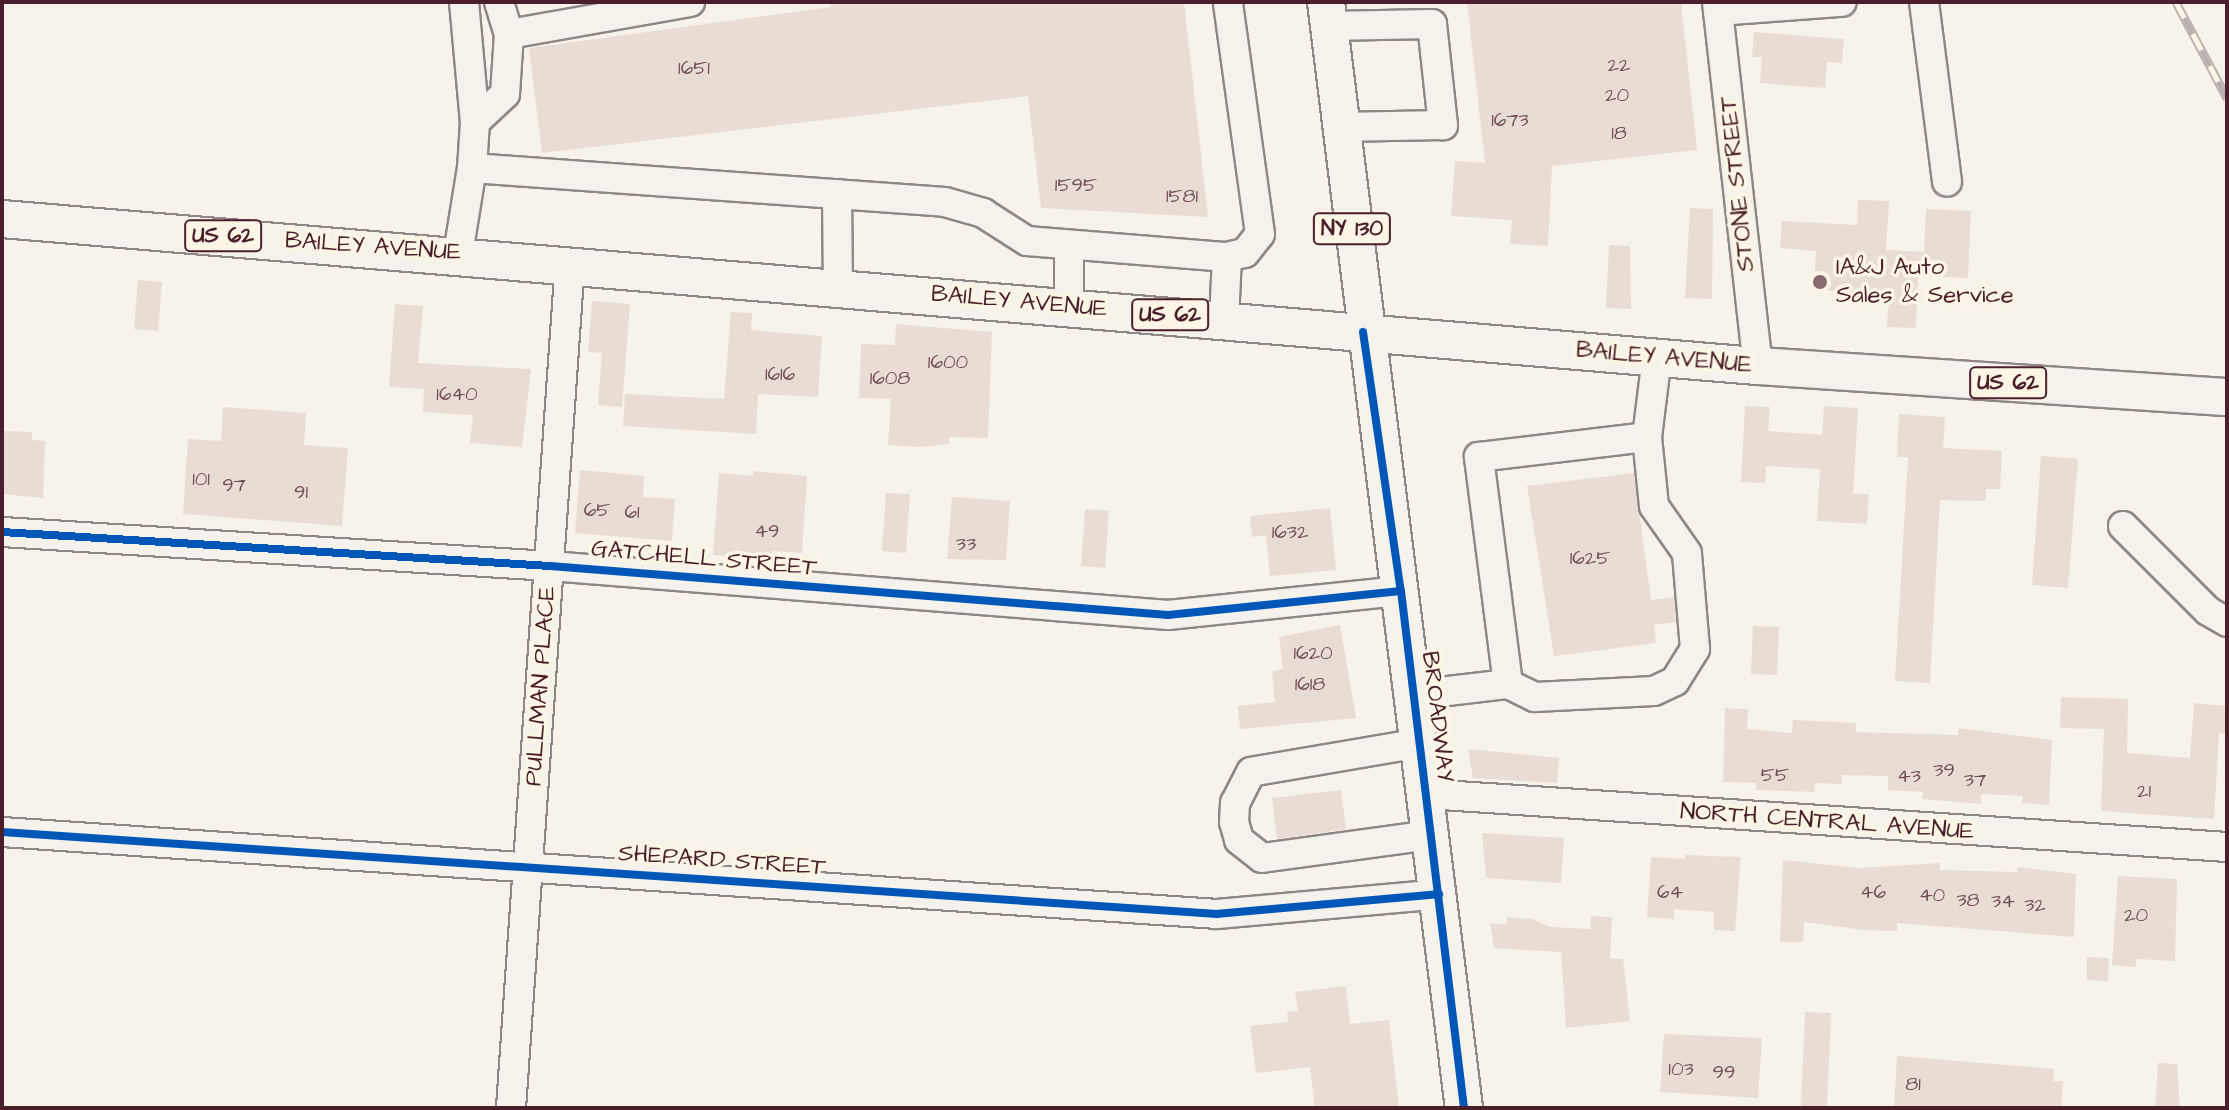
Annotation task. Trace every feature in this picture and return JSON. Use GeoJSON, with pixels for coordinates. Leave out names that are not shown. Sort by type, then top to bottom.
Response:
{"type":"FeatureCollection","features":[{"type":"Feature","properties":{"kind":"main road","name":"BROADWAY"},"geometry":{"type":"LineString","coordinates":[[1327,14],[1363,332],[1401,591],[1464,1108]]}},
{"type":"Feature","properties":{"kind":"main road","name":"BAILEY AVENUE"},"geometry":{"type":"LineString","coordinates":[[2,219],[570,263],[1758,366],[2227,397]]}},
{"type":"Feature","properties":{"kind":"street"},"geometry":{"type":"LineString","coordinates":[[458,254],[472,168],[475,122],[464,2]]}},
{"type":"Feature","properties":{"kind":"street"},"geometry":{"type":"LineString","coordinates":[[475,122],[505,94],[509,34],[499,2]]}},
{"type":"Feature","properties":{"kind":"street"},"geometry":{"type":"LineString","coordinates":[[509,34],[690,2]]}},
{"type":"Feature","properties":{"kind":"street"},"geometry":{"type":"LineString","coordinates":[[472,168],[958,204],[983,213],[1027,241],[1227,257],[1245,253],[1260,234],[1228,2]]}},
{"type":"Feature","properties":{"kind":"street"},"geometry":{"type":"LineString","coordinates":[[1718,7],[1842,2]]}},
{"type":"Feature","properties":{"kind":"street"},"geometry":{"type":"LineString","coordinates":[[1924,2],[1947,182]]}},
{"type":"Feature","properties":{"kind":"street","name":"STONE STREET"},"geometry":{"type":"LineString","coordinates":[[1718,7],[1758,366]]}},
{"type":"Feature","properties":{"kind":"street"},"geometry":{"type":"LineString","coordinates":[[1327,14],[1432,24],[1443,125],[1339,127]]}},
{"type":"Feature","properties":{"kind":"street"},"geometry":{"type":"LineString","coordinates":[[837,194],[838,286]]}},
{"type":"Feature","properties":{"kind":"street"},"geometry":{"type":"LineString","coordinates":[[1069,245],[1069,306]]}},
{"type":"Feature","properties":{"kind":"street"},"geometry":{"type":"LineString","coordinates":[[1224,320],[1227,257]]}},
{"type":"Feature","properties":{"kind":"street","name":"PULLMAN PLACE"},"geometry":{"type":"LineString","coordinates":[[511,1108],[570,263]]}},
{"type":"Feature","properties":{"kind":"street"},"geometry":{"type":"LineString","coordinates":[[1414,695],[1508,684],[1535,697],[1654,691],[1675,681],[1695,649],[1687,553],[1654,506],[1647,437],[1657,357]]}},
{"type":"Feature","properties":{"kind":"street"},"geometry":{"type":"LineString","coordinates":[[1508,684],[1479,457],[1647,437]]}},
{"type":"Feature","properties":{"kind":"street"},"geometry":{"type":"LineString","coordinates":[[2123,526],[2208,611],[2227,622]]}},
{"type":"Feature","properties":{"kind":"street","name":"GATCHELL STREET"},"geometry":{"type":"LineString","coordinates":[[2,532],[550,566],[1168,615],[1401,591]]}},
{"type":"Feature","properties":{"kind":"street"},"geometry":{"type":"LineString","coordinates":[[1420,743],[1251,772],[1235,803],[1234,822],[1239,840],[1262,858],[1431,835]]}},
{"type":"Feature","properties":{"kind":"street","name":"NORTH CENTRAL AVENUE"},"geometry":{"type":"LineString","coordinates":[[1427,794],[2227,847]]}},
{"type":"Feature","properties":{"kind":"street","name":"SHEPARD STREET"},"geometry":{"type":"LineString","coordinates":[[2,832],[1217,914],[1439,894]]}},
{"type":"Feature","properties":{"kind":"building"},"geometry":{"type":"Polygon","coordinates":[[[830,2],[1184,2],[1208,217],[1041,208],[1028,96],[542,153],[529,48],[831,7],[830,2]]]}},
{"type":"Feature","properties":{"kind":"building"},"geometry":{"type":"Polygon","coordinates":[[[1467,2],[1681,2],[1697,150],[1552,166],[1548,246],[1510,244],[1512,220],[1451,216],[1455,161],[1485,163],[1467,2]]]}},
{"type":"Feature","properties":{"kind":"building"},"geometry":{"type":"Polygon","coordinates":[[[1754,32],[1844,39],[1842,63],[1827,62],[1825,88],[1760,83],[1762,57],[1752,57],[1754,32]]]}},
{"type":"Feature","properties":{"kind":"building"},"geometry":{"type":"Polygon","coordinates":[[[1858,200],[1889,201],[1886,250],[1924,252],[1926,209],[1971,211],[1968,278],[1918,276],[1916,328],[1887,327],[1889,294],[1814,290],[1816,251],[1780,248],[1782,221],[1857,225],[1858,200]]]}},
{"type":"Feature","properties":{"kind":"building"},"geometry":{"type":"Polygon","coordinates":[[[1690,208],[1713,209],[1712,299],[1685,298],[1690,208]]]}},
{"type":"Feature","properties":{"kind":"building"},"geometry":{"type":"Polygon","coordinates":[[[1609,245],[1630,246],[1631,309],[1606,308],[1609,245]]]}},
{"type":"Feature","properties":{"kind":"building"},"geometry":{"type":"Polygon","coordinates":[[[138,280],[162,282],[158,331],[134,329],[138,280]]]}},
{"type":"Feature","properties":{"kind":"building"},"geometry":{"type":"Polygon","coordinates":[[[592,301],[630,304],[622,407],[598,405],[602,353],[588,352],[592,301]]]}},
{"type":"Feature","properties":{"kind":"building"},"geometry":{"type":"Polygon","coordinates":[[[395,304],[423,306],[418,363],[531,369],[522,447],[470,443],[473,415],[423,412],[424,389],[389,387],[395,304]]]}},
{"type":"Feature","properties":{"kind":"building"},"geometry":{"type":"Polygon","coordinates":[[[731,312],[752,313],[751,330],[822,336],[818,397],[758,394],[756,434],[623,426],[625,394],[724,399],[731,312]]]}},
{"type":"Feature","properties":{"kind":"building"},"geometry":{"type":"Polygon","coordinates":[[[896,324],[992,332],[988,438],[949,437],[949,444],[920,447],[888,445],[891,399],[859,398],[861,344],[895,345],[896,324]]]}},
{"type":"Feature","properties":{"kind":"building"},"geometry":{"type":"Polygon","coordinates":[[[1745,406],[1770,407],[1768,431],[1822,435],[1824,406],[1858,408],[1853,494],[1869,494],[1867,524],[1817,521],[1820,469],[1766,466],[1765,483],[1741,482],[1745,406]]]}},
{"type":"Feature","properties":{"kind":"building"},"geometry":{"type":"Polygon","coordinates":[[[223,407],[306,413],[304,445],[348,448],[342,526],[183,514],[188,439],[221,441],[223,407]]]}},
{"type":"Feature","properties":{"kind":"building"},"geometry":{"type":"Polygon","coordinates":[[[1899,414],[1945,417],[1943,448],[2002,451],[2000,489],[1986,489],[1986,501],[1940,500],[1930,683],[1895,681],[1908,457],[1897,457],[1899,414]]]}},
{"type":"Feature","properties":{"kind":"building"},"geometry":{"type":"Polygon","coordinates":[[[2,431],[32,432],[32,440],[45,441],[43,498],[2,494],[2,431]]]}},
{"type":"Feature","properties":{"kind":"building"},"geometry":{"type":"Polygon","coordinates":[[[2041,456],[2078,459],[2068,588],[2032,585],[2041,456]]]}},
{"type":"Feature","properties":{"kind":"building"},"geometry":{"type":"Polygon","coordinates":[[[580,470],[644,476],[643,497],[675,499],[672,541],[575,533],[580,470]]]}},
{"type":"Feature","properties":{"kind":"building"},"geometry":{"type":"Polygon","coordinates":[[[753,471],[807,476],[802,553],[772,551],[771,560],[713,555],[719,473],[753,476],[753,471]]]}},
{"type":"Feature","properties":{"kind":"building"},"geometry":{"type":"Polygon","coordinates":[[[1634,473],[1651,600],[1674,597],[1676,622],[1654,625],[1656,643],[1554,656],[1527,486],[1634,473]]]}},
{"type":"Feature","properties":{"kind":"building"},"geometry":{"type":"Polygon","coordinates":[[[886,493],[910,494],[906,553],[882,551],[886,493]]]}},
{"type":"Feature","properties":{"kind":"building"},"geometry":{"type":"Polygon","coordinates":[[[952,497],[1010,501],[1006,560],[947,559],[952,497]]]}},
{"type":"Feature","properties":{"kind":"building"},"geometry":{"type":"Polygon","coordinates":[[[1330,508],[1336,570],[1270,576],[1266,535],[1252,537],[1250,516],[1330,508]]]}},
{"type":"Feature","properties":{"kind":"building"},"geometry":{"type":"Polygon","coordinates":[[[1085,509],[1109,511],[1105,568],[1081,566],[1085,509]]]}},
{"type":"Feature","properties":{"kind":"building"},"geometry":{"type":"Polygon","coordinates":[[[1340,625],[1356,718],[1240,729],[1238,706],[1275,702],[1272,671],[1283,669],[1279,637],[1340,625]]]}},
{"type":"Feature","properties":{"kind":"building"},"geometry":{"type":"Polygon","coordinates":[[[1753,626],[1779,627],[1777,675],[1751,674],[1753,626]]]}},
{"type":"Feature","properties":{"kind":"building"},"geometry":{"type":"Polygon","coordinates":[[[2061,697],[2128,699],[2127,753],[2190,758],[2194,703],[2227,706],[2227,734],[2219,733],[2214,819],[2101,811],[2104,729],[2060,728],[2061,697]]]}},
{"type":"Feature","properties":{"kind":"building"},"geometry":{"type":"Polygon","coordinates":[[[1725,708],[1748,709],[1747,729],[1792,733],[1793,720],[1856,723],[1856,732],[1958,735],[1959,728],[2052,740],[2049,805],[2022,803],[2023,796],[1981,794],[1981,804],[1922,799],[1923,792],[1888,790],[1888,776],[1842,775],[1842,784],[1815,783],[1814,792],[1756,790],[1756,783],[1723,782],[1725,708]]]}},
{"type":"Feature","properties":{"kind":"building"},"geometry":{"type":"Polygon","coordinates":[[[1468,749],[1559,758],[1557,783],[1473,778],[1468,749]]]}},
{"type":"Feature","properties":{"kind":"building"},"geometry":{"type":"Polygon","coordinates":[[[1341,790],[1346,829],[1277,839],[1272,798],[1341,790]]]}},
{"type":"Feature","properties":{"kind":"building"},"geometry":{"type":"Polygon","coordinates":[[[1482,833],[1564,838],[1561,883],[1486,878],[1482,833]]]}},
{"type":"Feature","properties":{"kind":"building"},"geometry":{"type":"Polygon","coordinates":[[[1685,855],[1741,857],[1735,931],[1714,930],[1714,912],[1674,909],[1674,919],[1647,917],[1651,857],[1685,859],[1685,855]]]}},
{"type":"Feature","properties":{"kind":"building"},"geometry":{"type":"Polygon","coordinates":[[[1783,860],[1858,868],[1940,863],[1940,870],[2017,872],[2018,867],[2076,874],[2074,937],[1897,923],[1897,931],[1864,930],[1804,922],[1803,942],[1780,942],[1783,860]]]}},
{"type":"Feature","properties":{"kind":"building"},"geometry":{"type":"Polygon","coordinates":[[[2118,876],[2177,879],[2175,961],[2136,959],[2136,967],[2112,965],[2118,876]]]}},
{"type":"Feature","properties":{"kind":"building"},"geometry":{"type":"Polygon","coordinates":[[[1591,916],[1612,917],[1610,958],[1623,959],[1630,1021],[1566,1028],[1561,952],[1494,948],[1490,923],[1507,925],[1507,917],[1532,919],[1550,927],[1590,929],[1591,916]]]}},
{"type":"Feature","properties":{"kind":"building"},"geometry":{"type":"Polygon","coordinates":[[[2087,957],[2109,958],[2108,981],[2087,980],[2087,957]]]}},
{"type":"Feature","properties":{"kind":"building"},"geometry":{"type":"Polygon","coordinates":[[[1346,986],[1350,1024],[1389,1020],[1399,1108],[1315,1108],[1310,1067],[1256,1073],[1250,1026],[1288,1022],[1287,1012],[1298,1011],[1295,992],[1346,986]]]}},
{"type":"Feature","properties":{"kind":"building"},"geometry":{"type":"Polygon","coordinates":[[[1805,1012],[1831,1013],[1827,1108],[1801,1107],[1805,1012]]]}},
{"type":"Feature","properties":{"kind":"building"},"geometry":{"type":"Polygon","coordinates":[[[1664,1034],[1762,1038],[1758,1098],[1660,1092],[1664,1034]]]}},
{"type":"Feature","properties":{"kind":"building"},"geometry":{"type":"Polygon","coordinates":[[[1897,1056],[2054,1069],[2053,1081],[2063,1081],[2061,1108],[1894,1108],[1897,1056]]]}},
{"type":"Feature","properties":{"kind":"building"},"geometry":{"type":"Polygon","coordinates":[[[2158,1063],[2177,1064],[2180,1108],[2155,1108],[2158,1063]]]}},
{"type":"Feature","properties":{"kind":"railway"},"geometry":{"type":"LineString","coordinates":[[2176,2],[2227,98]]}},
{"type":"Feature","properties":{"kind":"cycle path"},"geometry":{"type":"LineString","coordinates":[[1363,332],[1401,591],[1464,1108]]}},
{"type":"Feature","properties":{"kind":"cycle path"},"geometry":{"type":"LineString","coordinates":[[2,532],[550,566],[1168,615],[1401,591]]}},
{"type":"Feature","properties":{"kind":"cycle path"},"geometry":{"type":"LineString","coordinates":[[2,832],[1217,914],[1439,894]]}},
{"type":"Feature","properties":{"kind":"place","name":"IA&J Auto Sales & Service"},"geometry":{"type":"Point","coordinates":[1820,282]}}]}
